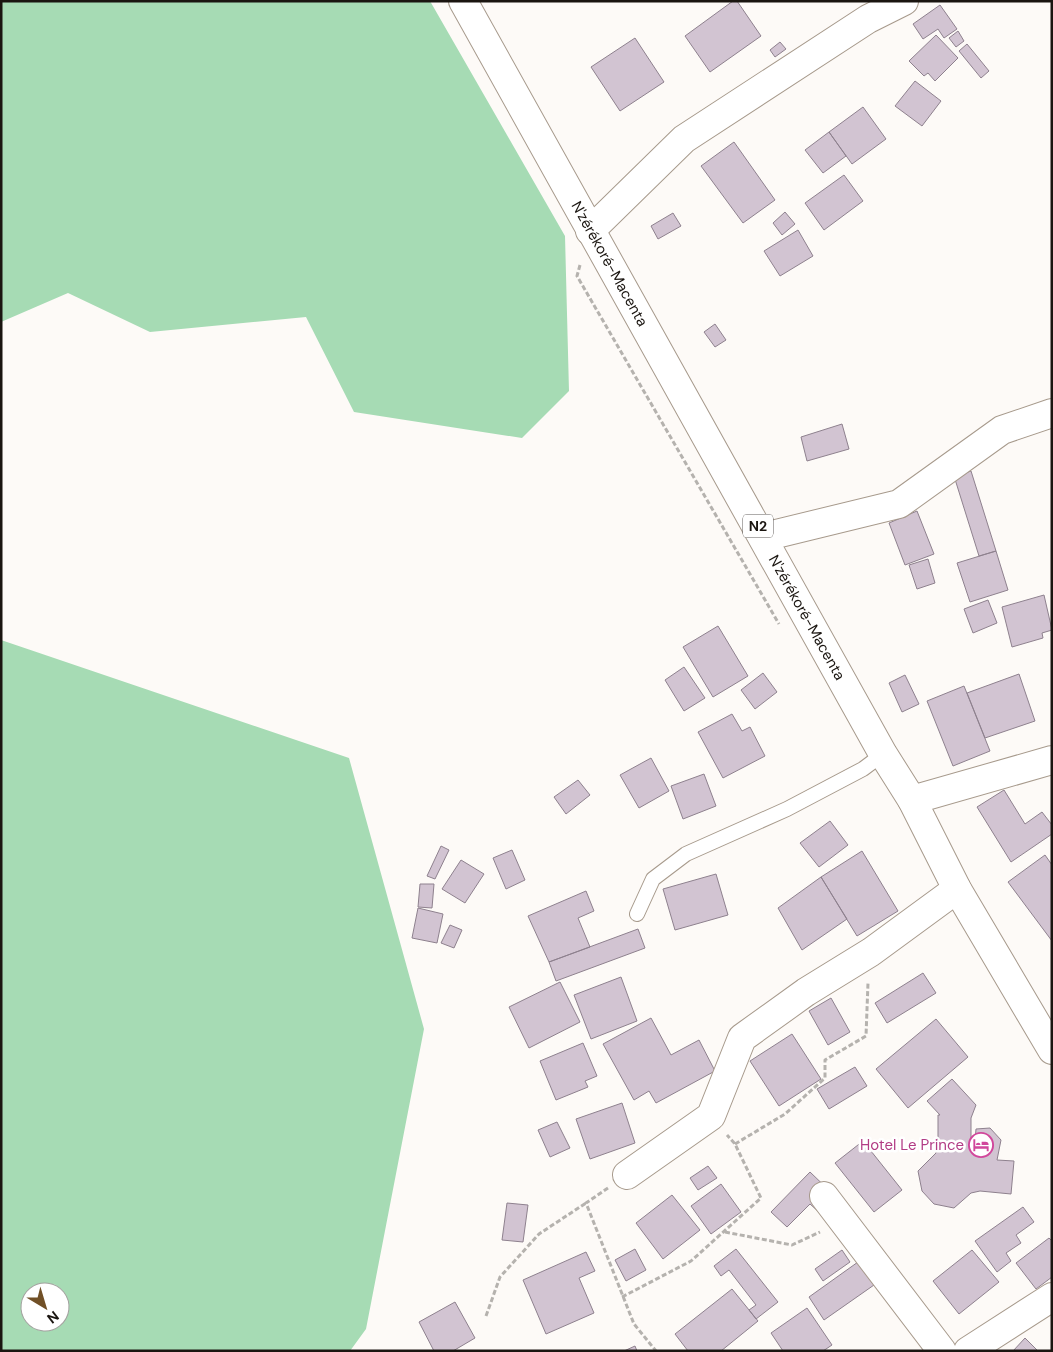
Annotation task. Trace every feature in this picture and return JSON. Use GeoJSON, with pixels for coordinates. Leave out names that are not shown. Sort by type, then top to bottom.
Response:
{"type":"FeatureCollection","features":[{"type":"Feature","properties":{"kind":"main road","name":"N'zérékoré-Macenta"},"geometry":{"type":"LineString","coordinates":[[463,1],[764,537],[883,754],[912,800],[957,889],[1052,1050]]}},
{"type":"Feature","properties":{"kind":"main road"},"geometry":{"type":"LineString","coordinates":[[590,230],[684,139],[868,19],[904,1]]}},
{"type":"Feature","properties":{"kind":"main road"},"geometry":{"type":"LineString","coordinates":[[764,537],[899,504],[1002,430],[1052,413]]}},
{"type":"Feature","properties":{"kind":"main road"},"geometry":{"type":"LineString","coordinates":[[912,800],[1052,760]]}},
{"type":"Feature","properties":{"kind":"main road"},"geometry":{"type":"LineString","coordinates":[[627,1175],[711,1116],[742,1038],[806,992],[871,952],[957,889]]}},
{"type":"Feature","properties":{"kind":"main road"},"geometry":{"type":"LineString","coordinates":[[824,1196],[942,1351]]}},
{"type":"Feature","properties":{"kind":"main road"},"geometry":{"type":"LineString","coordinates":[[968,1351],[1052,1297]]}},
{"type":"Feature","properties":{"kind":"lane"},"geometry":{"type":"LineString","coordinates":[[636,914],[653,879],[686,854],[787,809],[862,769],[883,754]]}},
{"type":"Feature","properties":{"kind":"path"},"geometry":{"type":"LineString","coordinates":[[590,230],[577,276],[779,625]]}},
{"type":"Feature","properties":{"kind":"path"},"geometry":{"type":"LineString","coordinates":[[735,1144],[785,1114],[825,1078],[825,1060],[866,1036],[871,952]]}},
{"type":"Feature","properties":{"kind":"path"},"geometry":{"type":"LineString","coordinates":[[622,1297],[691,1261],[761,1198],[735,1144],[711,1116]]}},
{"type":"Feature","properties":{"kind":"path"},"geometry":{"type":"LineString","coordinates":[[486,1316],[500,1277],[540,1234],[627,1175]]}},
{"type":"Feature","properties":{"kind":"path"},"geometry":{"type":"LineString","coordinates":[[586,1203],[634,1324],[656,1351]]}},
{"type":"Feature","properties":{"kind":"path"},"geometry":{"type":"LineString","coordinates":[[725,1232],[792,1245],[827,1230]]}},
{"type":"Feature","properties":{"kind":"green space"},"geometry":{"type":"Polygon","coordinates":[[[1,1],[430,1],[565,236],[569,391],[522,438],[354,412],[306,317],[150,332],[68,293],[1,322],[1,1]]]}},
{"type":"Feature","properties":{"kind":"green space"},"geometry":{"type":"Polygon","coordinates":[[[1,640],[349,758],[424,1029],[366,1329],[350,1351],[1,1351],[1,640]]]}},
{"type":"Feature","properties":{"kind":"building"},"geometry":{"type":"Polygon","coordinates":[[[733,1],[737,1],[761,36],[710,72],[685,36],[733,1]]]}},
{"type":"Feature","properties":{"kind":"building"},"geometry":{"type":"Polygon","coordinates":[[[940,5],[957,29],[944,38],[938,29],[923,39],[913,24],[940,5]]]}},
{"type":"Feature","properties":{"kind":"building"},"geometry":{"type":"Polygon","coordinates":[[[958,31],[964,41],[956,47],[949,38],[958,31]]]}},
{"type":"Feature","properties":{"kind":"building"},"geometry":{"type":"Polygon","coordinates":[[[936,35],[958,58],[935,81],[928,73],[924,76],[909,61],[936,35]]]}},
{"type":"Feature","properties":{"kind":"building"},"geometry":{"type":"Polygon","coordinates":[[[635,38],[664,82],[620,111],[591,67],[635,38]]]}},
{"type":"Feature","properties":{"kind":"building"},"geometry":{"type":"Polygon","coordinates":[[[780,42],[786,49],[775,57],[770,50],[780,42]]]}},
{"type":"Feature","properties":{"kind":"building"},"geometry":{"type":"Polygon","coordinates":[[[967,44],[989,71],[981,78],[959,51],[967,44]]]}},
{"type":"Feature","properties":{"kind":"building"},"geometry":{"type":"Polygon","coordinates":[[[915,81],[941,101],[922,126],[895,106],[915,81]]]}},
{"type":"Feature","properties":{"kind":"building"},"geometry":{"type":"Polygon","coordinates":[[[863,107],[886,139],[852,164],[829,132],[863,107]]]}},
{"type":"Feature","properties":{"kind":"building"},"geometry":{"type":"Polygon","coordinates":[[[829,132],[846,156],[823,173],[805,150],[829,132]]]}},
{"type":"Feature","properties":{"kind":"building"},"geometry":{"type":"Polygon","coordinates":[[[734,142],[775,200],[743,223],[701,166],[734,142]]]}},
{"type":"Feature","properties":{"kind":"building"},"geometry":{"type":"Polygon","coordinates":[[[844,175],[863,201],[824,230],[805,203],[844,175]]]}},
{"type":"Feature","properties":{"kind":"building"},"geometry":{"type":"Polygon","coordinates":[[[785,212],[795,224],[782,235],[773,223],[785,212]]]}},
{"type":"Feature","properties":{"kind":"building"},"geometry":{"type":"Polygon","coordinates":[[[673,213],[681,226],[658,239],[651,226],[673,213]]]}},
{"type":"Feature","properties":{"kind":"building"},"geometry":{"type":"Polygon","coordinates":[[[798,230],[813,256],[780,276],[764,251],[798,230]]]}},
{"type":"Feature","properties":{"kind":"building"},"geometry":{"type":"Polygon","coordinates":[[[715,324],[726,340],[715,347],[704,332],[715,324]]]}},
{"type":"Feature","properties":{"kind":"building"},"geometry":{"type":"Polygon","coordinates":[[[842,424],[849,449],[807,461],[801,437],[842,424]]]}},
{"type":"Feature","properties":{"kind":"building"},"geometry":{"type":"Polygon","coordinates":[[[971,471],[996,551],[979,556],[954,476],[971,471]]]}},
{"type":"Feature","properties":{"kind":"building"},"geometry":{"type":"Polygon","coordinates":[[[917,511],[934,554],[905,565],[889,523],[917,511]]]}},
{"type":"Feature","properties":{"kind":"building"},"geometry":{"type":"Polygon","coordinates":[[[996,551],[1008,590],[970,602],[957,563],[996,551]]]}},
{"type":"Feature","properties":{"kind":"building"},"geometry":{"type":"Polygon","coordinates":[[[928,559],[935,583],[917,589],[909,565],[928,559]]]}},
{"type":"Feature","properties":{"kind":"building"},"geometry":{"type":"Polygon","coordinates":[[[1044,595],[1052,630],[1042,633],[1043,638],[1012,647],[1002,607],[1044,595]]]}},
{"type":"Feature","properties":{"kind":"building"},"geometry":{"type":"Polygon","coordinates":[[[988,600],[997,623],[973,633],[964,609],[988,600]]]}},
{"type":"Feature","properties":{"kind":"building"},"geometry":{"type":"Polygon","coordinates":[[[718,626],[748,676],[713,697],[683,647],[718,626]]]}},
{"type":"Feature","properties":{"kind":"building"},"geometry":{"type":"Polygon","coordinates":[[[684,667],[705,698],[684,711],[665,680],[684,667]]]}},
{"type":"Feature","properties":{"kind":"building"},"geometry":{"type":"Polygon","coordinates":[[[763,673],[777,692],[755,709],[741,690],[763,673]]]}},
{"type":"Feature","properties":{"kind":"building"},"geometry":{"type":"Polygon","coordinates":[[[1019,674],[1035,721],[985,738],[967,693],[1019,674]]]}},
{"type":"Feature","properties":{"kind":"building"},"geometry":{"type":"Polygon","coordinates":[[[905,675],[919,704],[902,712],[889,683],[905,675]]]}},
{"type":"Feature","properties":{"kind":"building"},"geometry":{"type":"Polygon","coordinates":[[[964,686],[990,751],[953,766],[927,701],[964,686]]]}},
{"type":"Feature","properties":{"kind":"building"},"geometry":{"type":"Polygon","coordinates":[[[732,714],[742,731],[750,727],[765,756],[723,778],[698,732],[732,714]]]}},
{"type":"Feature","properties":{"kind":"building"},"geometry":{"type":"Polygon","coordinates":[[[651,758],[669,791],[639,808],[620,775],[651,758]]]}},
{"type":"Feature","properties":{"kind":"building"},"geometry":{"type":"Polygon","coordinates":[[[704,774],[716,806],[683,819],[671,786],[704,774]]]}},
{"type":"Feature","properties":{"kind":"building"},"geometry":{"type":"Polygon","coordinates":[[[578,780],[590,795],[566,814],[554,797],[578,780]]]}},
{"type":"Feature","properties":{"kind":"building"},"geometry":{"type":"Polygon","coordinates":[[[1004,790],[1025,824],[1042,812],[1052,825],[1052,834],[1011,862],[977,807],[1004,790]]]}},
{"type":"Feature","properties":{"kind":"building"},"geometry":{"type":"Polygon","coordinates":[[[830,821],[848,845],[819,867],[800,843],[830,821]]]}},
{"type":"Feature","properties":{"kind":"building"},"geometry":{"type":"Polygon","coordinates":[[[441,846],[449,850],[435,879],[427,876],[441,846]]]}},
{"type":"Feature","properties":{"kind":"building"},"geometry":{"type":"Polygon","coordinates":[[[512,850],[525,880],[506,889],[493,858],[512,850]]]}},
{"type":"Feature","properties":{"kind":"building"},"geometry":{"type":"Polygon","coordinates":[[[862,851],[898,911],[857,936],[821,877],[862,851]]]}},
{"type":"Feature","properties":{"kind":"building"},"geometry":{"type":"Polygon","coordinates":[[[1045,855],[1052,865],[1052,941],[1008,882],[1045,855]]]}},
{"type":"Feature","properties":{"kind":"building"},"geometry":{"type":"Polygon","coordinates":[[[461,860],[484,874],[465,903],[442,889],[461,860]]]}},
{"type":"Feature","properties":{"kind":"building"},"geometry":{"type":"Polygon","coordinates":[[[716,874],[728,915],[675,930],[663,889],[716,874]]]}},
{"type":"Feature","properties":{"kind":"building"},"geometry":{"type":"Polygon","coordinates":[[[821,877],[847,919],[802,950],[778,908],[821,877]]]}},
{"type":"Feature","properties":{"kind":"building"},"geometry":{"type":"Polygon","coordinates":[[[420,884],[434,884],[432,908],[418,907],[420,884]]]}},
{"type":"Feature","properties":{"kind":"building"},"geometry":{"type":"Polygon","coordinates":[[[586,891],[594,911],[578,918],[590,947],[549,962],[528,916],[586,891]]]}},
{"type":"Feature","properties":{"kind":"building"},"geometry":{"type":"Polygon","coordinates":[[[418,908],[443,914],[437,943],[412,938],[418,908]]]}},
{"type":"Feature","properties":{"kind":"building"},"geometry":{"type":"Polygon","coordinates":[[[450,925],[462,930],[454,948],[441,943],[450,925]]]}},
{"type":"Feature","properties":{"kind":"building"},"geometry":{"type":"Polygon","coordinates":[[[638,929],[645,948],[556,981],[549,962],[638,929]]]}},
{"type":"Feature","properties":{"kind":"building"},"geometry":{"type":"Polygon","coordinates":[[[923,973],[936,993],[887,1023],[875,1003],[923,973]]]}},
{"type":"Feature","properties":{"kind":"building"},"geometry":{"type":"Polygon","coordinates":[[[621,977],[637,1021],[591,1039],[574,995],[621,977]]]}},
{"type":"Feature","properties":{"kind":"building"},"geometry":{"type":"Polygon","coordinates":[[[560,982],[580,1022],[529,1048],[509,1007],[560,982]]]}},
{"type":"Feature","properties":{"kind":"building"},"geometry":{"type":"Polygon","coordinates":[[[831,998],[850,1032],[828,1045],[809,1011],[831,998]]]}},
{"type":"Feature","properties":{"kind":"building"},"geometry":{"type":"Polygon","coordinates":[[[651,1018],[671,1055],[699,1040],[715,1071],[656,1103],[649,1091],[634,1100],[603,1044],[651,1018]]]}},
{"type":"Feature","properties":{"kind":"building"},"geometry":{"type":"Polygon","coordinates":[[[936,1019],[968,1057],[908,1108],[876,1069],[936,1019]]]}},
{"type":"Feature","properties":{"kind":"building"},"geometry":{"type":"Polygon","coordinates":[[[792,1034],[821,1079],[779,1106],[750,1061],[792,1034]]]}},
{"type":"Feature","properties":{"kind":"building"},"geometry":{"type":"Polygon","coordinates":[[[583,1043],[597,1076],[585,1081],[588,1087],[556,1100],[540,1061],[583,1043]]]}},
{"type":"Feature","properties":{"kind":"building"},"geometry":{"type":"Polygon","coordinates":[[[855,1067],[867,1086],[829,1109],[817,1089],[855,1067]]]}},
{"type":"Feature","properties":{"kind":"building"},"geometry":{"type":"Polygon","coordinates":[[[952,1079],[976,1105],[971,1118],[971,1139],[975,1141],[976,1129],[990,1128],[1001,1140],[997,1160],[1014,1161],[1011,1194],[980,1191],[971,1193],[954,1208],[934,1204],[922,1191],[918,1171],[936,1153],[938,1115],[940,1115],[927,1101],[952,1079]]]}},
{"type":"Feature","properties":{"kind":"building"},"geometry":{"type":"Polygon","coordinates":[[[622,1103],[635,1143],[590,1159],[576,1119],[622,1103]]]}},
{"type":"Feature","properties":{"kind":"building"},"geometry":{"type":"Polygon","coordinates":[[[557,1122],[570,1148],[550,1157],[538,1130],[557,1122]]]}},
{"type":"Feature","properties":{"kind":"building"},"geometry":{"type":"Polygon","coordinates":[[[863,1141],[902,1190],[874,1212],[835,1163],[863,1141]]]}},
{"type":"Feature","properties":{"kind":"building"},"geometry":{"type":"Polygon","coordinates":[[[708,1166],[717,1178],[698,1190],[690,1178],[708,1166]]]}},
{"type":"Feature","properties":{"kind":"building"},"geometry":{"type":"Polygon","coordinates":[[[810,1172],[836,1197],[820,1213],[810,1204],[787,1227],[771,1212],[810,1172]]]}},
{"type":"Feature","properties":{"kind":"building"},"geometry":{"type":"Polygon","coordinates":[[[721,1184],[741,1212],[711,1234],[691,1206],[721,1184]]]}},
{"type":"Feature","properties":{"kind":"building"},"geometry":{"type":"Polygon","coordinates":[[[672,1195],[700,1230],[663,1259],[636,1223],[672,1195]]]}},
{"type":"Feature","properties":{"kind":"building"},"geometry":{"type":"Polygon","coordinates":[[[507,1203],[528,1205],[523,1242],[502,1240],[507,1203]]]}},
{"type":"Feature","properties":{"kind":"building"},"geometry":{"type":"Polygon","coordinates":[[[1023,1207],[1034,1222],[1016,1235],[1021,1243],[1006,1253],[1011,1261],[997,1272],[975,1241],[1023,1207]]]}},
{"type":"Feature","properties":{"kind":"building"},"geometry":{"type":"Polygon","coordinates":[[[1049,1238],[1052,1241],[1052,1277],[1036,1289],[1016,1263],[1049,1238]]]}},
{"type":"Feature","properties":{"kind":"building"},"geometry":{"type":"Polygon","coordinates":[[[635,1249],[646,1270],[626,1281],[615,1260],[635,1249]]]}},
{"type":"Feature","properties":{"kind":"building"},"geometry":{"type":"Polygon","coordinates":[[[736,1249],[778,1302],[756,1319],[749,1310],[756,1305],[729,1270],[721,1276],[714,1266],[736,1249]]]}},
{"type":"Feature","properties":{"kind":"building"},"geometry":{"type":"Polygon","coordinates":[[[842,1250],[850,1262],[823,1281],[815,1269],[842,1250]]]}},
{"type":"Feature","properties":{"kind":"building"},"geometry":{"type":"Polygon","coordinates":[[[972,1250],[999,1282],[959,1314],[933,1281],[972,1250]]]}},
{"type":"Feature","properties":{"kind":"building"},"geometry":{"type":"Polygon","coordinates":[[[586,1252],[595,1271],[579,1278],[594,1313],[546,1334],[523,1280],[586,1252]]]}},
{"type":"Feature","properties":{"kind":"building"},"geometry":{"type":"Polygon","coordinates":[[[858,1262],[874,1285],[824,1320],[809,1297],[858,1262]]]}},
{"type":"Feature","properties":{"kind":"building"},"geometry":{"type":"Polygon","coordinates":[[[732,1289],[758,1321],[721,1351],[688,1351],[675,1334],[732,1289]]]}},
{"type":"Feature","properties":{"kind":"building"},"geometry":{"type":"Polygon","coordinates":[[[455,1302],[475,1338],[453,1351],[434,1351],[419,1322],[455,1302]]]}},
{"type":"Feature","properties":{"kind":"building"},"geometry":{"type":"Polygon","coordinates":[[[807,1308],[832,1345],[823,1351],[783,1351],[771,1333],[807,1308]]]}},
{"type":"Feature","properties":{"kind":"building"},"geometry":{"type":"Polygon","coordinates":[[[1025,1338],[1038,1351],[1013,1351],[1025,1338]]]}},
{"type":"Feature","properties":{"kind":"building"},"geometry":{"type":"Polygon","coordinates":[[[635,1346],[637,1351],[624,1351],[635,1346]]]}},
{"type":"Feature","properties":{"kind":"place","name":"Hotel Le Prince"},"geometry":{"type":"Point","coordinates":[981,1145]}}]}
